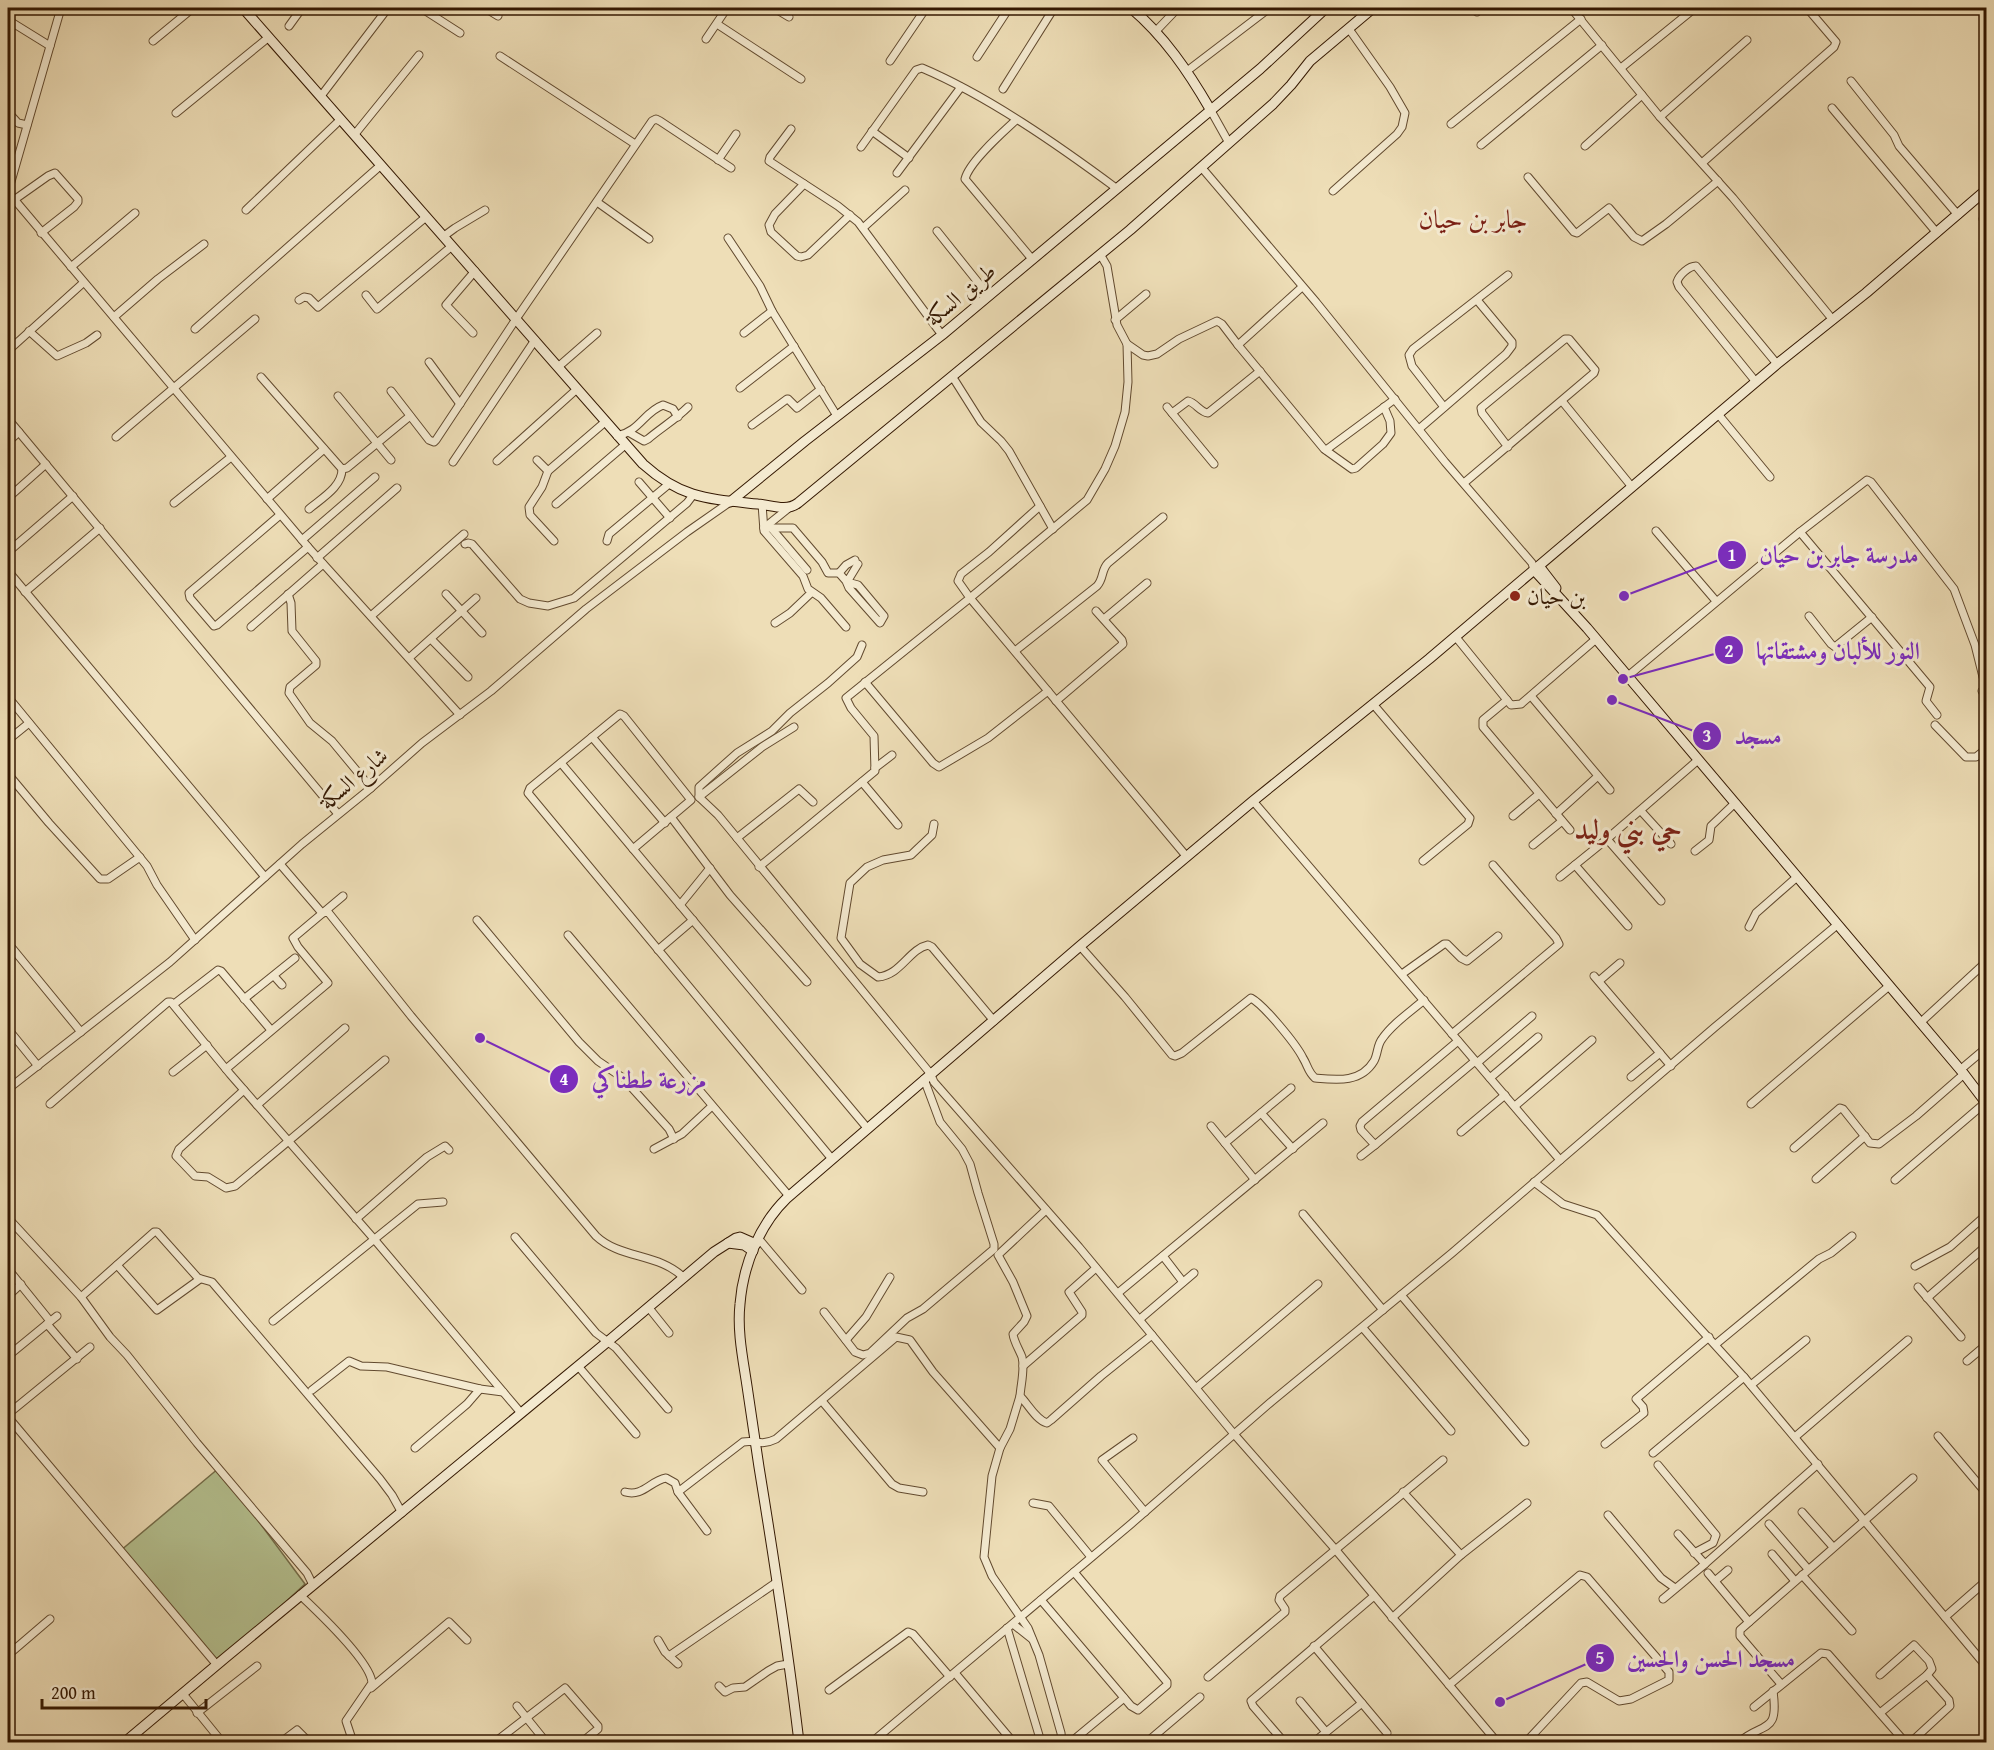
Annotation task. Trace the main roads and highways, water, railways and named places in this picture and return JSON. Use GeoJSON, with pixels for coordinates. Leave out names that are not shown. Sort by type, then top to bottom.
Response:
{"type":"FeatureCollection","features":[{"type":"Feature","properties":{"kind":"main road"},"geometry":{"type":"LineString","coordinates":[[243,8],[643,464],[669,484],[693,495],[783,508],[798,503],[1202,168],[1273,104],[1310,61],[1373,8]]}},
{"type":"Feature","properties":{"kind":"main road"},"geometry":{"type":"LineString","coordinates":[[1131,8],[1156,31],[1187,71],[1210,109]]}},
{"type":"Feature","properties":{"kind":"main road","name":"طريق السكة"},"geometry":{"type":"LineString","coordinates":[[730,502],[942,335],[1260,69],[1326,8]]}},
{"type":"Feature","properties":{"kind":"main road"},"geometry":{"type":"LineString","coordinates":[[798,1742],[777,1582],[741,1343],[739,1307],[743,1281],[756,1244],[766,1224],[780,1205],[1080,946],[1525,578],[1986,190]]}},
{"type":"Feature","properties":{"kind":"main road"},"geometry":{"type":"LineString","coordinates":[[1538,565],[1547,581],[1986,1103]]}},
{"type":"Feature","properties":{"kind":"main road"},"geometry":{"type":"LineString","coordinates":[[1538,565],[1547,581]]}},
{"type":"Feature","properties":{"kind":"main road"},"geometry":{"type":"LineString","coordinates":[[1525,578],[1547,581]]}},
{"type":"Feature","properties":{"kind":"main road"},"geometry":{"type":"LineString","coordinates":[[125,1743],[300,1595],[726,1243],[753,1233],[766,1224]]}},
{"type":"Feature","properties":{"kind":"main road"},"geometry":{"type":"LineString","coordinates":[[740,1237],[756,1244]]}},
{"type":"Feature","properties":{"kind":"main road"},"geometry":{"type":"LineString","coordinates":[[726,1243],[756,1244]]}},
{"type":"Feature","properties":{"kind":"place","name":"بن حيان"},"geometry":{"type":"Point","coordinates":[1515,596]}},
{"type":"Feature","properties":{"kind":"place","name":"مدرسة جابر بن حيان"},"geometry":{"type":"Point","coordinates":[1624,596]}},
{"type":"Feature","properties":{"kind":"place","name":"النور للألبان ومشتقاتها"},"geometry":{"type":"Point","coordinates":[1623,679]}},
{"type":"Feature","properties":{"kind":"place","name":"مسجد"},"geometry":{"type":"Point","coordinates":[1612,700]}},
{"type":"Feature","properties":{"kind":"place","name":"مزرعة ططناكي"},"geometry":{"type":"Point","coordinates":[480,1038]}},
{"type":"Feature","properties":{"kind":"place","name":"مسجد الحسن والحسين"},"geometry":{"type":"Point","coordinates":[1500,1702]}},
{"type":"Feature","properties":{"kind":"district","name":"جابر بن حيان"},"geometry":{"type":"Point","coordinates":[1473,218]}},
{"type":"Feature","properties":{"kind":"district","name":"حي بني وليد"},"geometry":{"type":"Point","coordinates":[1628,828]}}]}
